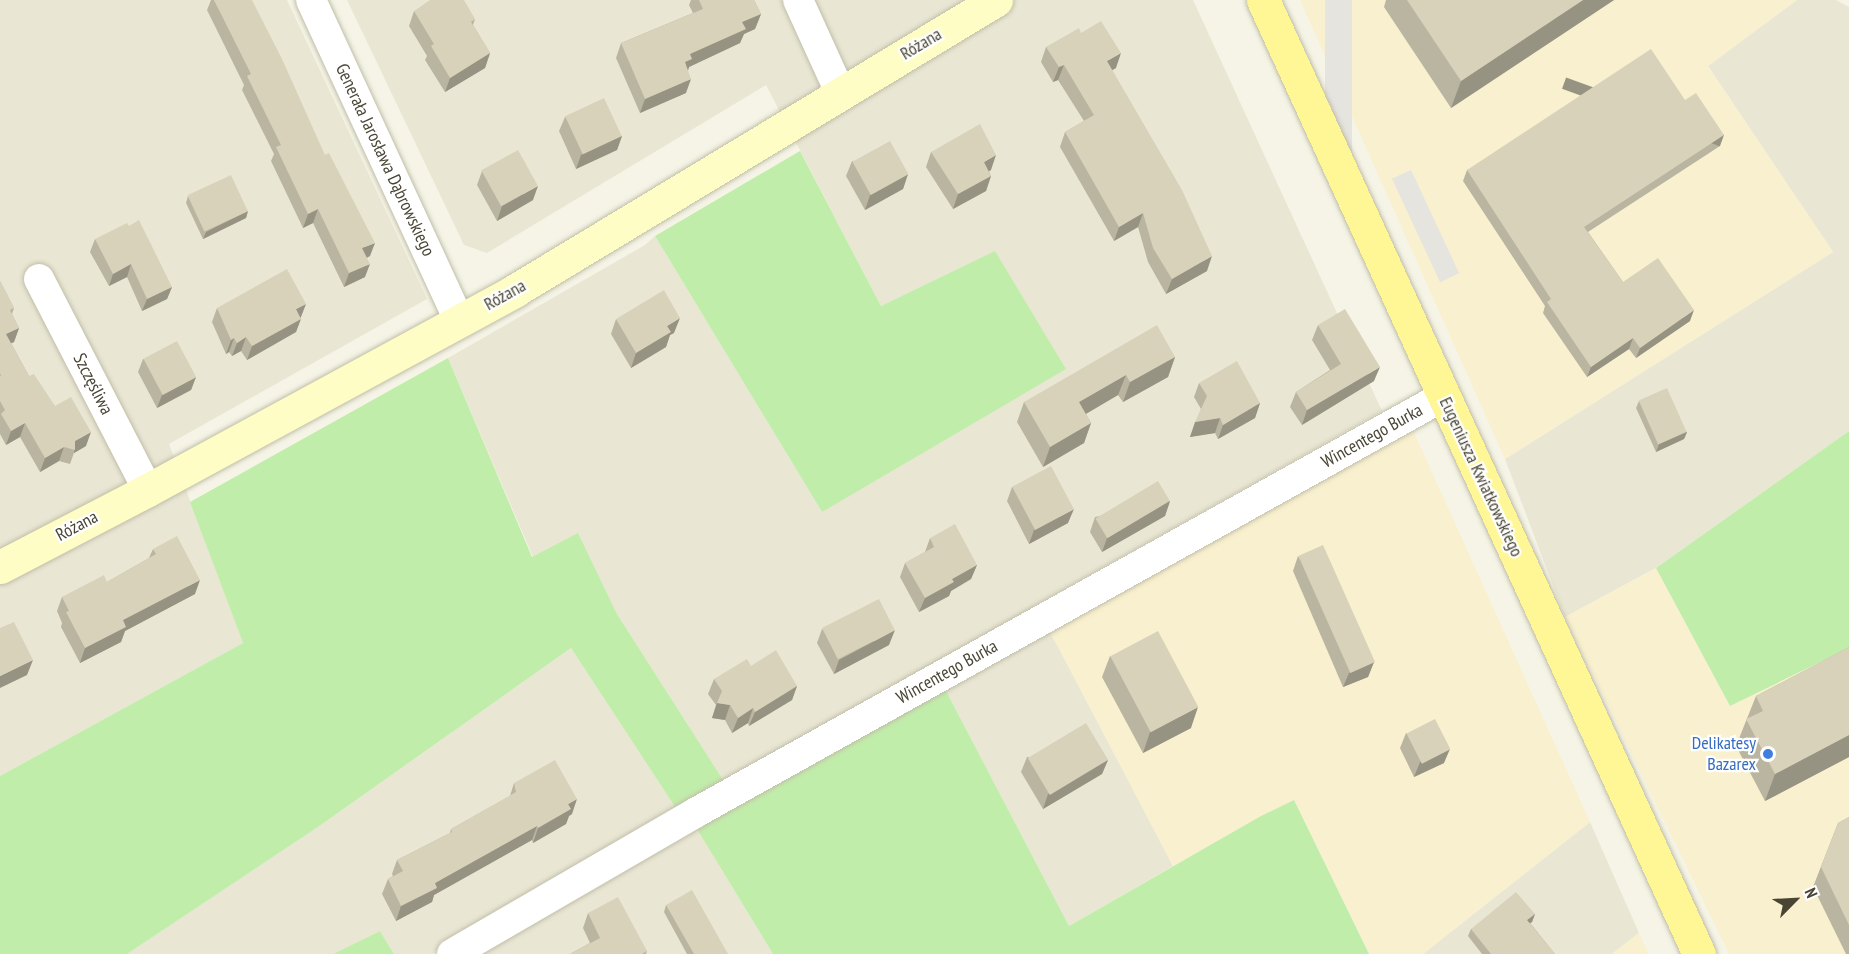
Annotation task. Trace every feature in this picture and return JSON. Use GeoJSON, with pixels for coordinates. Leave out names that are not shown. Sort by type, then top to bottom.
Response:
{"type":"FeatureCollection","features":[{"type":"Feature","properties":{"kind":"main road","name":"Eugeniusza Kwiatkowskiego"},"geometry":{"type":"LineString","coordinates":[[1263,0],[1699,954]]}},
{"type":"Feature","properties":{"kind":"street","name":"Generała Jarosława Dąbrowskiego"},"geometry":{"type":"LineString","coordinates":[[311,0],[459,321]]}},
{"type":"Feature","properties":{"kind":"street"},"geometry":{"type":"LineString","coordinates":[[798,0],[840,92]]}},
{"type":"Feature","properties":{"kind":"street","name":"Różana"},"geometry":{"type":"LineString","coordinates":[[0,567],[514,291],[840,92],[996,0]]}},
{"type":"Feature","properties":{"kind":"street","name":"Szczęśliwa"},"geometry":{"type":"LineString","coordinates":[[39,279],[147,490]]}},
{"type":"Feature","properties":{"kind":"street","name":"Wincentego Burka"},"geometry":{"type":"LineString","coordinates":[[452,954],[706,807],[1444,396]]}},
{"type":"Feature","properties":{"kind":"shaded area"},"geometry":{"type":"Polygon","coordinates":[[[0,0],[287,0],[427,299],[169,444],[243,643],[0,776],[0,0]]]}},
{"type":"Feature","properties":{"kind":"shaded area"},"geometry":{"type":"Polygon","coordinates":[[[347,0],[1193,0],[1382,411],[1034,606],[1059,648],[1173,866],[1069,926],[933,666],[727,786],[617,614],[578,534],[533,557],[448,358],[645,245],[655,236],[822,512],[995,252],[881,306],[766,85],[487,253],[464,245],[347,0]]]}},
{"type":"Feature","properties":{"kind":"shaded area"},"geometry":{"type":"Polygon","coordinates":[[[1300,0],[1797,0],[1708,66],[1833,252],[1505,459],[1300,0]]]}},
{"type":"Feature","properties":{"kind":"shaded area"},"geometry":{"type":"Polygon","coordinates":[[[1325,0],[1352,0],[1352,168],[1325,168],[1325,0]]]}},
{"type":"Feature","properties":{"kind":"shaded area"},"geometry":{"type":"Polygon","coordinates":[[[1797,0],[1836,0],[1849,7],[1849,431],[1656,568],[1565,617],[1505,459],[1833,252],[1708,66],[1797,0]]]}},
{"type":"Feature","properties":{"kind":"shaded area"},"geometry":{"type":"Polygon","coordinates":[[[1411,170],[1459,273],[1440,282],[1392,179],[1411,170]]]}},
{"type":"Feature","properties":{"kind":"shaded area"},"geometry":{"type":"Polygon","coordinates":[[[1412,428],[1590,822],[1423,954],[1369,954],[1294,800],[1173,866],[1048,628],[1412,428]]]}},
{"type":"Feature","properties":{"kind":"shaded area"},"geometry":{"type":"Polygon","coordinates":[[[1656,568],[1730,706],[1849,648],[1849,954],[1729,954],[1565,617],[1656,568]]]}},
{"type":"Feature","properties":{"kind":"shaded area"},"geometry":{"type":"Polygon","coordinates":[[[571,648],[679,813],[432,954],[394,954],[380,931],[333,954],[127,954],[318,827],[571,648]]]}},
{"type":"Feature","properties":{"kind":"shaded area"},"geometry":{"type":"Polygon","coordinates":[[[1590,822],[1639,933],[1612,954],[1423,954],[1590,822]]]}},
{"type":"Feature","properties":{"kind":"shaded area"},"geometry":{"type":"Polygon","coordinates":[[[695,826],[773,954],[468,954],[695,826]]]}},
{"type":"Feature","properties":{"kind":"shaded area"},"geometry":{"type":"Polygon","coordinates":[[[1639,933],[1649,954],[1612,954],[1639,933]]]}},
{"type":"Feature","properties":{"kind":"green space"},"geometry":{"type":"Polygon","coordinates":[[[800,151],[881,306],[995,251],[1066,369],[822,512],[655,236],[800,151]]]}},
{"type":"Feature","properties":{"kind":"green space"},"geometry":{"type":"Polygon","coordinates":[[[448,358],[532,557],[578,533],[617,614],[727,786],[679,813],[571,648],[318,827],[127,954],[0,954],[0,776],[243,643],[190,502],[448,358]]]}},
{"type":"Feature","properties":{"kind":"green space"},"geometry":{"type":"Polygon","coordinates":[[[1849,431],[1849,648],[1730,706],[1656,568],[1849,431]]]}},
{"type":"Feature","properties":{"kind":"green space"},"geometry":{"type":"Polygon","coordinates":[[[945,689],[1069,926],[1261,816],[1294,800],[1369,954],[773,954],[695,826],[945,689]]]}},
{"type":"Feature","properties":{"kind":"green space"},"geometry":{"type":"Polygon","coordinates":[[[380,931],[394,954],[333,954],[380,931]]]}},
{"type":"Feature","properties":{"kind":"building"},"geometry":{"type":"Polygon","coordinates":[[[214,0],[252,0],[282,59],[325,155],[329,153],[375,243],[362,248],[370,264],[349,273],[318,209],[308,214],[276,147],[281,145],[247,76],[251,74],[214,0]]]}},
{"type":"Feature","properties":{"kind":"building"},"geometry":{"type":"Polygon","coordinates":[[[430,0],[464,0],[475,19],[471,22],[490,53],[450,78],[431,46],[434,44],[414,11],[430,0]]]}},
{"type":"Feature","properties":{"kind":"building"},"geometry":{"type":"Polygon","coordinates":[[[699,0],[754,0],[761,14],[742,22],[746,29],[690,54],[692,59],[685,62],[691,79],[645,99],[621,43],[703,9],[699,0]]]}},
{"type":"Feature","properties":{"kind":"building"},"geometry":{"type":"Polygon","coordinates":[[[1407,0],[1583,0],[1461,81],[1407,0]]]}},
{"type":"Feature","properties":{"kind":"building"},"geometry":{"type":"Polygon","coordinates":[[[1101,21],[1121,53],[1107,61],[1182,190],[1212,256],[1172,279],[1153,248],[1143,213],[1119,227],[1065,132],[1094,115],[1064,65],[1059,67],[1046,47],[1079,28],[1081,33],[1101,21]]]}},
{"type":"Feature","properties":{"kind":"building"},"geometry":{"type":"Polygon","coordinates":[[[1651,49],[1685,100],[1696,93],[1724,135],[1584,227],[1623,282],[1658,258],[1694,310],[1640,348],[1633,338],[1591,367],[1547,302],[1551,299],[1467,170],[1651,49]]]}},
{"type":"Feature","properties":{"kind":"building"},"geometry":{"type":"Polygon","coordinates":[[[604,98],[622,136],[583,154],[565,116],[604,98]]]}},
{"type":"Feature","properties":{"kind":"building"},"geometry":{"type":"Polygon","coordinates":[[[980,124],[996,155],[984,162],[991,176],[958,194],[931,152],[980,124]]]}},
{"type":"Feature","properties":{"kind":"building"},"geometry":{"type":"Polygon","coordinates":[[[890,141],[908,174],[871,195],[852,162],[890,141]]]}},
{"type":"Feature","properties":{"kind":"building"},"geometry":{"type":"Polygon","coordinates":[[[518,150],[538,186],[501,206],[481,170],[518,150]]]}},
{"type":"Feature","properties":{"kind":"building"},"geometry":{"type":"Polygon","coordinates":[[[231,175],[248,211],[204,232],[187,195],[231,175]]]}},
{"type":"Feature","properties":{"kind":"building"},"geometry":{"type":"Polygon","coordinates":[[[139,220],[172,287],[147,299],[131,264],[113,274],[95,239],[127,223],[129,226],[139,220]]]}},
{"type":"Feature","properties":{"kind":"building"},"geometry":{"type":"Polygon","coordinates":[[[287,269],[306,304],[296,309],[301,319],[252,346],[246,337],[237,343],[234,338],[231,340],[217,308],[287,269]]]}},
{"type":"Feature","properties":{"kind":"building"},"geometry":{"type":"Polygon","coordinates":[[[0,281],[14,308],[10,310],[19,328],[6,334],[29,376],[34,374],[55,406],[71,397],[91,432],[75,441],[75,450],[64,447],[45,458],[25,423],[11,431],[1,414],[5,410],[0,401],[0,281]]]}},
{"type":"Feature","properties":{"kind":"building"},"geometry":{"type":"Polygon","coordinates":[[[664,290],[680,318],[667,326],[671,332],[636,353],[616,319],[664,290]]]}},
{"type":"Feature","properties":{"kind":"building"},"geometry":{"type":"Polygon","coordinates":[[[1345,309],[1380,367],[1307,410],[1296,392],[1341,364],[1318,325],[1345,309]]]}},
{"type":"Feature","properties":{"kind":"building"},"geometry":{"type":"Polygon","coordinates":[[[1157,325],[1175,357],[1130,382],[1126,375],[1079,402],[1091,423],[1050,447],[1024,402],[1157,325]]]}},
{"type":"Feature","properties":{"kind":"building"},"geometry":{"type":"Polygon","coordinates":[[[177,341],[196,377],[163,395],[143,359],[177,341]]]}},
{"type":"Feature","properties":{"kind":"building"},"geometry":{"type":"Polygon","coordinates":[[[1237,361],[1260,403],[1223,425],[1220,418],[1195,422],[1207,396],[1199,383],[1237,361]]]}},
{"type":"Feature","properties":{"kind":"building"},"geometry":{"type":"Polygon","coordinates":[[[1667,388],[1687,432],[1658,444],[1639,401],[1667,388]]]}},
{"type":"Feature","properties":{"kind":"building"},"geometry":{"type":"Polygon","coordinates":[[[1051,466],[1074,509],[1035,530],[1012,487],[1051,466]]]}},
{"type":"Feature","properties":{"kind":"building"},"geometry":{"type":"Polygon","coordinates":[[[1158,481],[1170,501],[1107,538],[1095,519],[1158,481]]]}},
{"type":"Feature","properties":{"kind":"building"},"geometry":{"type":"Polygon","coordinates":[[[955,524],[977,565],[952,579],[954,582],[925,598],[905,563],[934,547],[930,538],[955,524]]]}},
{"type":"Feature","properties":{"kind":"building"},"geometry":{"type":"Polygon","coordinates":[[[177,536],[200,580],[123,620],[126,627],[85,648],[66,612],[69,611],[62,597],[104,575],[107,582],[156,554],[153,549],[177,536]]]}},
{"type":"Feature","properties":{"kind":"building"},"geometry":{"type":"Polygon","coordinates":[[[1323,545],[1375,662],[1350,673],[1298,556],[1323,545]]]}},
{"type":"Feature","properties":{"kind":"building"},"geometry":{"type":"Polygon","coordinates":[[[879,599],[895,630],[838,659],[822,628],[879,599]]]}},
{"type":"Feature","properties":{"kind":"building"},"geometry":{"type":"Polygon","coordinates":[[[14,622],[33,660],[0,676],[0,628],[14,622]]]}},
{"type":"Feature","properties":{"kind":"building"},"geometry":{"type":"Polygon","coordinates":[[[1158,631],[1198,707],[1151,732],[1110,656],[1158,631]]]}},
{"type":"Feature","properties":{"kind":"building"},"geometry":{"type":"Polygon","coordinates":[[[1849,647],[1849,735],[1775,774],[1746,719],[1763,711],[1756,696],[1849,647]]]}},
{"type":"Feature","properties":{"kind":"building"},"geometry":{"type":"Polygon","coordinates":[[[776,650],[797,686],[755,712],[753,708],[738,718],[730,705],[717,703],[722,691],[714,679],[747,659],[751,666],[776,650]]]}},
{"type":"Feature","properties":{"kind":"building"},"geometry":{"type":"Polygon","coordinates":[[[1435,719],[1450,749],[1422,764],[1406,734],[1435,719]]]}},
{"type":"Feature","properties":{"kind":"building"},"geometry":{"type":"Polygon","coordinates":[[[1086,723],[1108,760],[1050,795],[1028,758],[1086,723]]]}},
{"type":"Feature","properties":{"kind":"building"},"geometry":{"type":"Polygon","coordinates":[[[555,760],[577,799],[568,804],[571,809],[435,883],[437,888],[401,906],[388,879],[403,871],[397,860],[452,832],[451,829],[516,792],[514,783],[555,760]]]}},
{"type":"Feature","properties":{"kind":"building"},"geometry":{"type":"Polygon","coordinates":[[[1849,817],[1849,925],[1821,867],[1838,823],[1849,817]]]}},
{"type":"Feature","properties":{"kind":"building"},"geometry":{"type":"Polygon","coordinates":[[[692,890],[728,954],[694,954],[666,905],[692,890]]]}},
{"type":"Feature","properties":{"kind":"building"},"geometry":{"type":"Polygon","coordinates":[[[1516,892],[1535,914],[1527,920],[1555,954],[1491,954],[1471,929],[1516,892]]]}},
{"type":"Feature","properties":{"kind":"building"},"geometry":{"type":"Polygon","coordinates":[[[618,897],[647,951],[642,954],[570,954],[600,938],[588,913],[618,897]]]}},
{"type":"Feature","properties":{"kind":"place","name":"Delikatesy Bazarex"},"geometry":{"type":"Point","coordinates":[1768,754]}}]}
